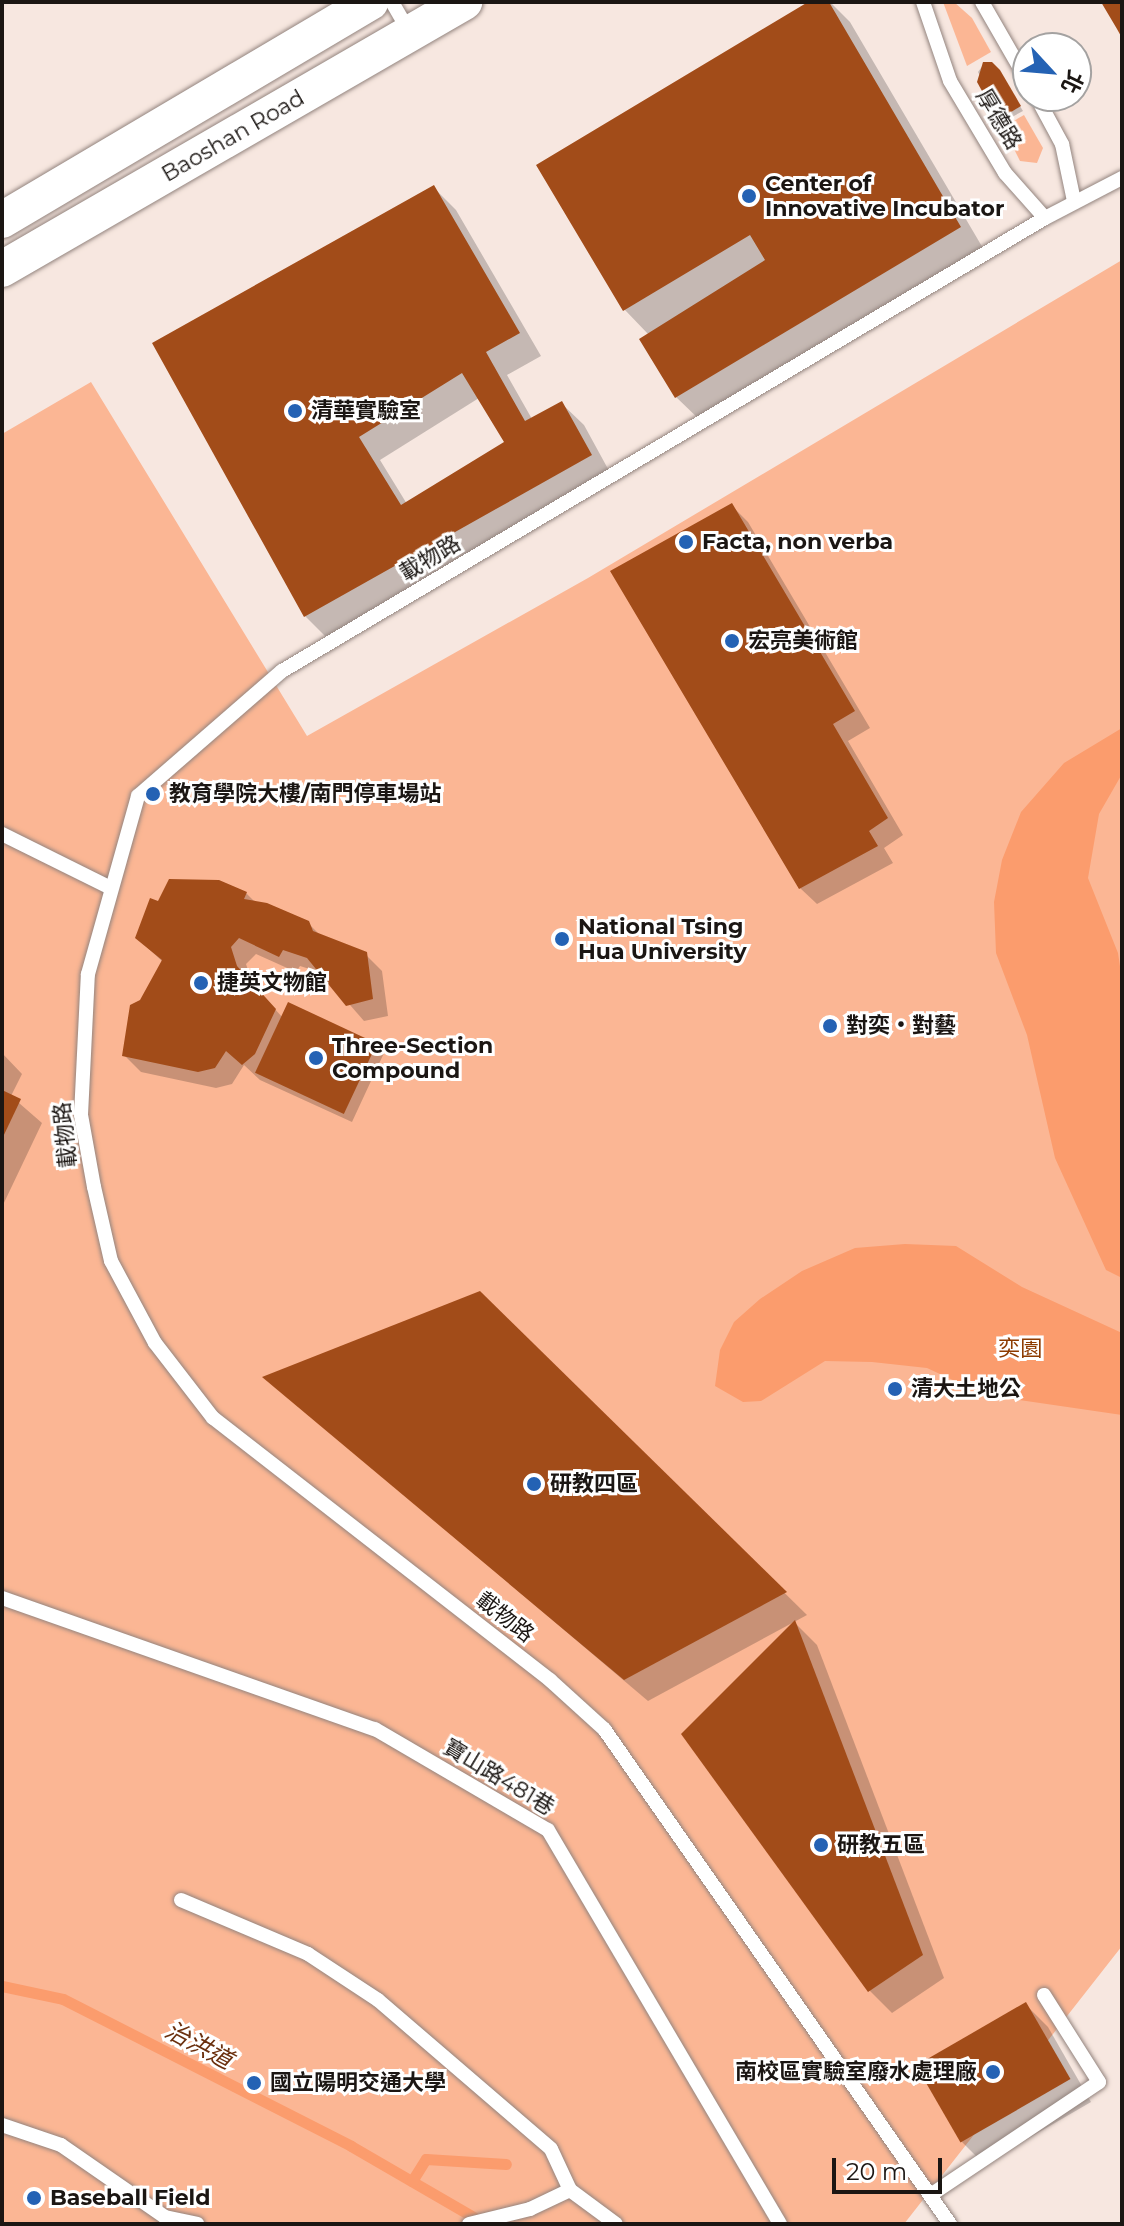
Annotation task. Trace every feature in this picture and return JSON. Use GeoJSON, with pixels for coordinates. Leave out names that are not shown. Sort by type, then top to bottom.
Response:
{"type":"FeatureCollection","features":[{"type":"Feature","properties":{"kind":"street","name":"Baoshan Road"},"geometry":{"type":"LineString","coordinates":[[2,220],[370,2]]}},
{"type":"Feature","properties":{"kind":"street","name":"Baoshan Road"},"geometry":{"type":"LineString","coordinates":[[2,269],[464,2]]}},
{"type":"Feature","properties":{"kind":"lane"},"geometry":{"type":"LineString","coordinates":[[392,2],[410,34]]}},
{"type":"Feature","properties":{"kind":"lane","name":"厚德路"},"geometry":{"type":"LineString","coordinates":[[923,2],[950,81],[1005,173],[1045,218]]}},
{"type":"Feature","properties":{"kind":"lane","name":"厚德路"},"geometry":{"type":"LineString","coordinates":[[982,2],[1012,54]]}},
{"type":"Feature","properties":{"kind":"lane","name":"厚德路"},"geometry":{"type":"LineString","coordinates":[[1045,112],[1062,144],[1074,201]]}},
{"type":"Feature","properties":{"kind":"lane"},"geometry":{"type":"LineString","coordinates":[[1045,218],[1122,178]]}},
{"type":"Feature","properties":{"kind":"lane","name":"載物路"},"geometry":{"type":"LineString","coordinates":[[950,2224],[932,2194],[604,1729],[550,1680],[213,1418],[155,1343],[111,1261],[81,1115],[88,974],[109,887],[138,796],[282,671],[1045,218]]}},
{"type":"Feature","properties":{"kind":"lane"},"geometry":{"type":"LineString","coordinates":[[2,834],[109,887]]}},
{"type":"Feature","properties":{"kind":"lane","name":"寶山路481巷"},"geometry":{"type":"LineString","coordinates":[[2,1598],[375,1729],[548,1830],[780,2224]]}},
{"type":"Feature","properties":{"kind":"lane"},"geometry":{"type":"LineString","coordinates":[[181,1900],[308,1954],[378,2000],[551,2149],[570,2190],[616,2224]]}},
{"type":"Feature","properties":{"kind":"lane"},"geometry":{"type":"LineString","coordinates":[[932,2194],[1099,2082],[1044,1995]]}},
{"type":"Feature","properties":{"kind":"lane"},"geometry":{"type":"LineString","coordinates":[[2,2125],[61,2145],[165,2217],[197,2224]]}},
{"type":"Feature","properties":{"kind":"lane"},"geometry":{"type":"LineString","coordinates":[[472,2222],[510,2213],[570,2190]]}},
{"type":"Feature","properties":{"kind":"green space"},"geometry":{"type":"Polygon","coordinates":[[[943,2],[954,2],[972,18],[991,52],[967,66],[943,2]]]}},
{"type":"Feature","properties":{"kind":"green space"},"geometry":{"type":"Polygon","coordinates":[[[1024,115],[1043,148],[1037,163],[1020,161],[1003,127],[1024,115]]]}},
{"type":"Feature","properties":{"kind":"green space","name":"National Tsing Hua University"},"geometry":{"type":"Polygon","coordinates":[[[1122,260],[1122,1946],[904,2224],[2,2224],[2,434],[91,382],[307,736],[588,578],[1122,260]]]}},
{"type":"Feature","properties":{"kind":"shaded area"},"geometry":{"type":"Polygon","coordinates":[[[1122,728],[1122,774],[1099,814],[1088,878],[1118,953],[1122,980],[1122,1278],[1106,1270],[1055,1158],[1027,1035],[996,953],[994,902],[1002,860],[1021,812],[1064,763],[1122,728]]]}},
{"type":"Feature","properties":{"kind":"shaded area"},"geometry":{"type":"Polygon","coordinates":[[[905,1244],[956,1246],[1022,1287],[1122,1333],[1122,1415],[985,1395],[927,1368],[872,1362],[825,1361],[761,1401],[743,1402],[715,1386],[720,1350],[734,1322],[760,1299],[802,1271],[855,1248],[905,1244]]]}},
{"type":"Feature","properties":{"kind":"building","name":"Center of Innovative Incubator"},"geometry":{"type":"Polygon","coordinates":[[[808,2],[829,2],[961,227],[675,398],[639,339],[765,260],[750,235],[623,311],[536,165],[808,2]]]}},
{"type":"Feature","properties":{"kind":"building"},"geometry":{"type":"Polygon","coordinates":[[[1101,2],[1122,2],[1122,38],[1117,29],[1101,2]]]}},
{"type":"Feature","properties":{"kind":"building"},"geometry":{"type":"Polygon","coordinates":[[[983,62],[992,62],[1012,91],[1012,111],[998,120],[977,82],[983,62]]]}},
{"type":"Feature","properties":{"kind":"building","name":"清華實驗室"},"geometry":{"type":"Polygon","coordinates":[[[434,185],[520,333],[486,352],[525,421],[562,401],[592,455],[304,617],[152,343],[434,185]],[[462,373],[359,437],[401,505],[504,442],[462,373]]]}},
{"type":"Feature","properties":{"kind":"building","name":"宏亮美術館"},"geometry":{"type":"Polygon","coordinates":[[[732,503],[855,711],[833,724],[888,818],[869,831],[878,846],[799,889],[610,571],[732,503]]]}},
{"type":"Feature","properties":{"kind":"building","name":"捷英文物館"},"geometry":{"type":"Polygon","coordinates":[[[169,879],[219,880],[247,892],[244,899],[267,903],[309,921],[313,931],[367,952],[373,999],[346,1006],[307,958],[283,950],[279,957],[239,938],[231,947],[237,966],[276,1009],[255,1054],[242,1065],[226,1051],[215,1068],[198,1072],[122,1056],[130,1005],[140,1000],[162,960],[135,938],[150,898],[158,901],[169,879]]]}},
{"type":"Feature","properties":{"kind":"building","name":"Three-Section Compound"},"geometry":{"type":"Polygon","coordinates":[[[288,1002],[377,1043],[344,1114],[255,1073],[288,1002]]]}},
{"type":"Feature","properties":{"kind":"building"},"geometry":{"type":"Polygon","coordinates":[[[2,1090],[21,1099],[2,1139],[2,1090]]]}},
{"type":"Feature","properties":{"kind":"building","name":"研教四區"},"geometry":{"type":"Polygon","coordinates":[[[480,1291],[787,1592],[624,1680],[262,1377],[480,1291]]]}},
{"type":"Feature","properties":{"kind":"building","name":"研教五區"},"geometry":{"type":"Polygon","coordinates":[[[795,1620],[923,1955],[868,1992],[681,1734],[795,1620]]]}},
{"type":"Feature","properties":{"kind":"building","name":"南校區實驗室廢水處理廠"},"geometry":{"type":"Polygon","coordinates":[[[1026,2002],[1070,2079],[961,2143],[916,2066],[1026,2002]]]}},
{"type":"Feature","properties":{"kind":"waterway","name":"治洪道"},"geometry":{"type":"LineString","coordinates":[[2,1986],[63,1999],[351,2146],[484,2223]]}},
{"type":"Feature","properties":{"kind":"waterway","name":"治洪道"},"geometry":{"type":"LineString","coordinates":[[412,2181],[426,2159],[506,2164]]}},
{"type":"Feature","properties":{"kind":"place","name":"Center of Innovative Incubator"},"geometry":{"type":"Point","coordinates":[749,196]}},
{"type":"Feature","properties":{"kind":"place","name":"清華實驗室"},"geometry":{"type":"Point","coordinates":[295,411]}},
{"type":"Feature","properties":{"kind":"place","name":"Facta, non verba"},"geometry":{"type":"Point","coordinates":[686,542]}},
{"type":"Feature","properties":{"kind":"place","name":"宏亮美術館"},"geometry":{"type":"Point","coordinates":[732,641]}},
{"type":"Feature","properties":{"kind":"place","name":"教育學院大樓/南門停車場站"},"geometry":{"type":"Point","coordinates":[153,794]}},
{"type":"Feature","properties":{"kind":"place","name":"National Tsing Hua University"},"geometry":{"type":"Point","coordinates":[562,939]}},
{"type":"Feature","properties":{"kind":"place","name":"捷英文物館"},"geometry":{"type":"Point","coordinates":[201,983]}},
{"type":"Feature","properties":{"kind":"place","name":"對奕‧對藝"},"geometry":{"type":"Point","coordinates":[830,1026]}},
{"type":"Feature","properties":{"kind":"place","name":"Three-Section Compound"},"geometry":{"type":"Point","coordinates":[316,1058]}},
{"type":"Feature","properties":{"kind":"place","name":"清大土地公"},"geometry":{"type":"Point","coordinates":[895,1389]}},
{"type":"Feature","properties":{"kind":"place","name":"研教四區"},"geometry":{"type":"Point","coordinates":[534,1484]}},
{"type":"Feature","properties":{"kind":"place","name":"研教五區"},"geometry":{"type":"Point","coordinates":[821,1845]}},
{"type":"Feature","properties":{"kind":"place","name":"南校區實驗室廢水處理廠"},"geometry":{"type":"Point","coordinates":[993,2072]}},
{"type":"Feature","properties":{"kind":"place","name":"國立陽明交通大學"},"geometry":{"type":"Point","coordinates":[254,2083]}},
{"type":"Feature","properties":{"kind":"place","name":"Baseball Field"},"geometry":{"type":"Point","coordinates":[34,2198]}},
{"type":"Feature","properties":{"kind":"park label","name":"奕園"},"geometry":{"type":"Point","coordinates":[1020,1349]}}]}
